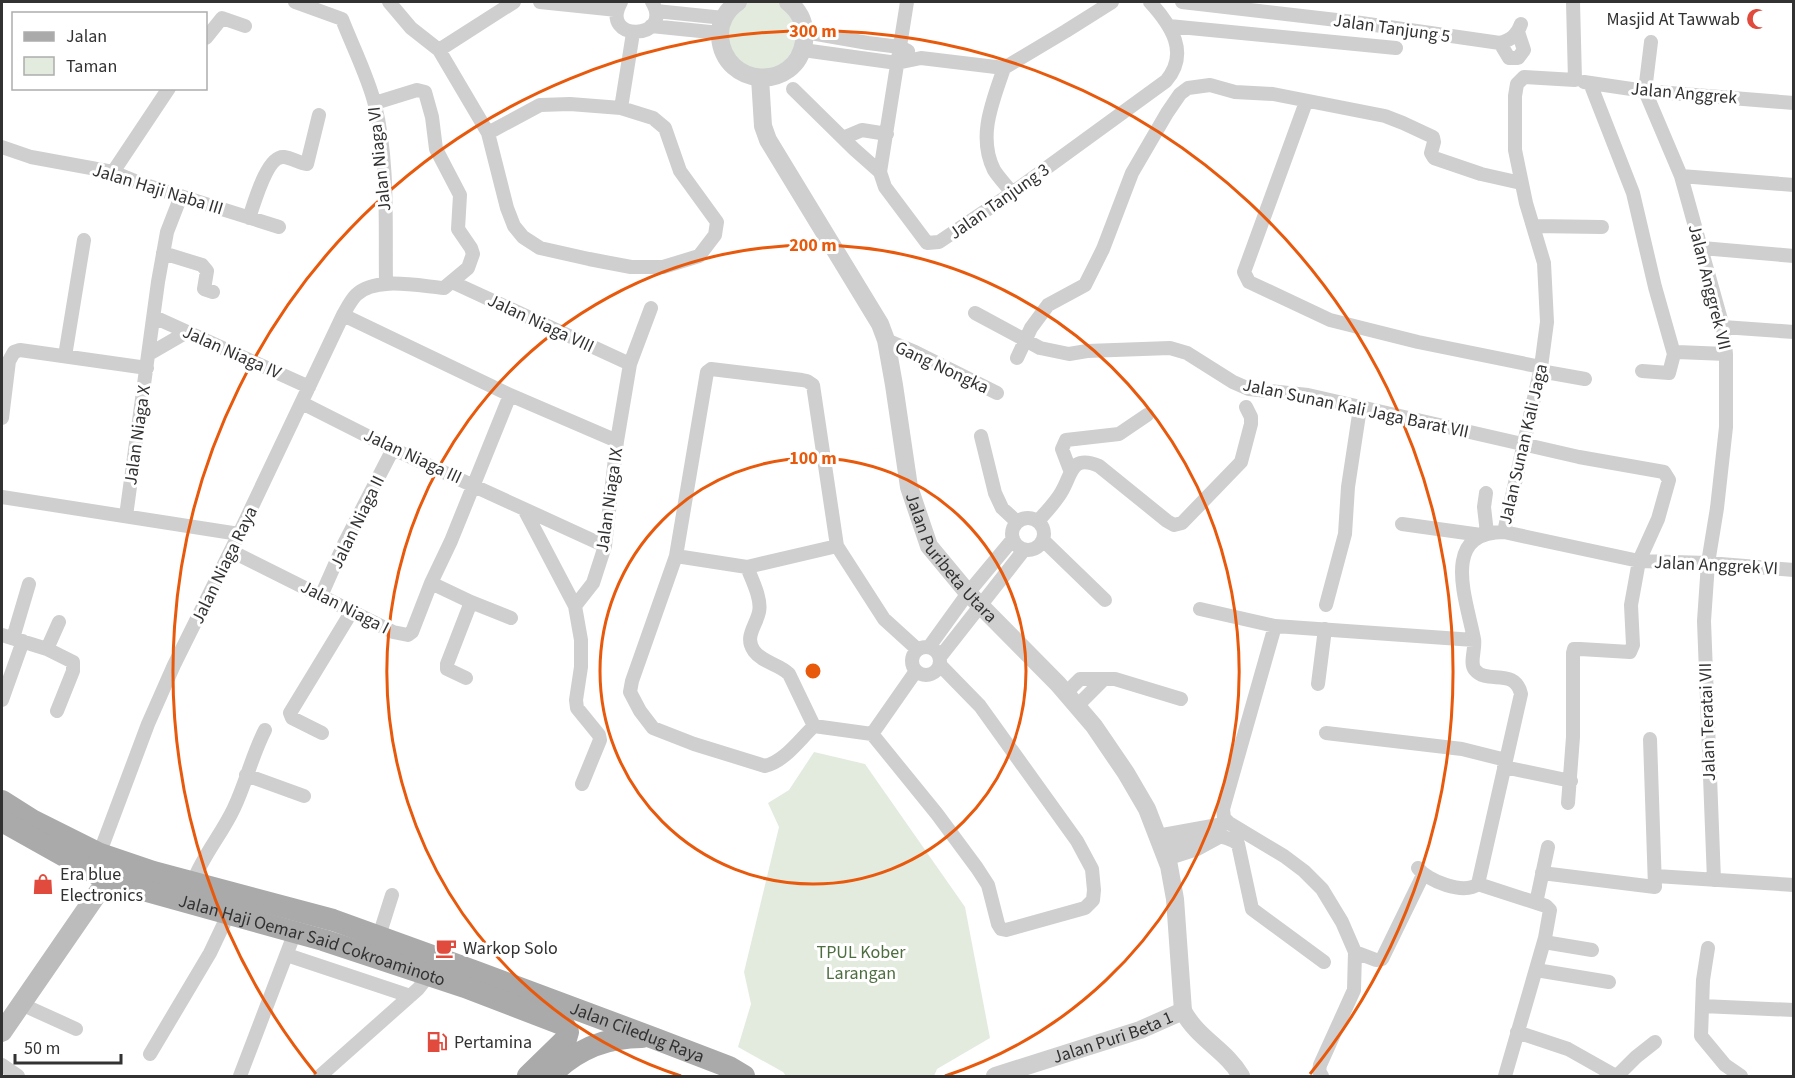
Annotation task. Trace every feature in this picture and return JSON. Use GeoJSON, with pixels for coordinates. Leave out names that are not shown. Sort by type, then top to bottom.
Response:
{"type":"FeatureCollection","features":[{"type":"Feature","properties":{"kind":"main road","name":"Jalan Haji Oemar Said Cokroaminoto"},"geometry":{"type":"LineString","coordinates":[[2,801],[105,867],[193,882],[333,920],[379,936],[435,967]]}},
{"type":"Feature","properties":{"kind":"main road","name":"Jalan Haji Oemar Said Cokroaminoto"},"geometry":{"type":"LineString","coordinates":[[2,821],[105,867],[229,913],[435,967],[526,1000]]}},
{"type":"Feature","properties":{"kind":"main road"},"geometry":{"type":"LineString","coordinates":[[2,1032],[105,867]]}},
{"type":"Feature","properties":{"kind":"main road","name":"Jalan Ciledug Raya"},"geometry":{"type":"LineString","coordinates":[[526,1000],[564,1015],[656,1039],[729,1067],[744,1077]]}},
{"type":"Feature","properties":{"kind":"main road"},"geometry":{"type":"LineString","coordinates":[[528,1077],[566,1038],[564,1015]]}},
{"type":"Feature","properties":{"kind":"main road"},"geometry":{"type":"LineString","coordinates":[[550,1077],[573,1056],[604,1042],[632,1037],[656,1039]]}},
{"type":"Feature","properties":{"kind":"street","name":"Jalan Niaga VI"},"geometry":{"type":"LineString","coordinates":[[295,2],[342,19],[375,103],[384,186],[387,283]]}},
{"type":"Feature","properties":{"kind":"street"},"geometry":{"type":"LineString","coordinates":[[389,2],[411,28],[439,50],[488,133],[507,208],[514,226],[522,237],[540,248],[631,267],[663,267],[699,256],[715,236],[717,222],[680,171],[665,128],[653,117],[621,108],[570,104],[540,105],[488,133]]}},
{"type":"Feature","properties":{"kind":"street"},"geometry":{"type":"LineString","coordinates":[[439,50],[514,2]]}},
{"type":"Feature","properties":{"kind":"street"},"geometry":{"type":"LineString","coordinates":[[540,2],[619,6],[620,24],[633,33],[639,33],[651,26],[722,25]]}},
{"type":"Feature","properties":{"kind":"street"},"geometry":{"type":"LineString","coordinates":[[738,2],[731,6],[722,25],[724,55],[739,71],[760,78],[774,77],[797,61],[804,41],[798,11],[788,2]]}},
{"type":"Feature","properties":{"kind":"street"},"geometry":{"type":"LineString","coordinates":[[880,172],[907,2]]}},
{"type":"Feature","properties":{"kind":"street"},"geometry":{"type":"LineString","coordinates":[[804,41],[897,63],[921,58],[1004,68],[1112,2]]}},
{"type":"Feature","properties":{"kind":"street","name":"Jalan Tanjung 3"},"geometry":{"type":"LineString","coordinates":[[880,172],[885,187],[927,243],[939,242],[1012,193],[1166,81],[1174,72],[1177,62],[1176,42],[1169,26],[1150,2]]}},
{"type":"Feature","properties":{"kind":"street","name":"Jalan Tanjung 5"},"geometry":{"type":"LineString","coordinates":[[1182,2],[1500,43]]}},
{"type":"Feature","properties":{"kind":"street"},"geometry":{"type":"LineString","coordinates":[[1573,2],[1575,80]]}},
{"type":"Feature","properties":{"kind":"street"},"geometry":{"type":"LineString","coordinates":[[651,26],[655,19],[654,6],[722,25]]}},
{"type":"Feature","properties":{"kind":"street"},"geometry":{"type":"LineString","coordinates":[[207,37],[222,18],[245,26]]}},
{"type":"Feature","properties":{"kind":"street"},"geometry":{"type":"LineString","coordinates":[[1356,44],[1358,23]]}},
{"type":"Feature","properties":{"kind":"street","name":"Jalan Tanjung 5"},"geometry":{"type":"LineString","coordinates":[[1169,26],[1396,48]]}},
{"type":"Feature","properties":{"kind":"street"},"geometry":{"type":"LineString","coordinates":[[1520,28],[1524,50],[1518,58],[1509,58],[1500,43],[1508,41],[1520,28]]}},
{"type":"Feature","properties":{"kind":"street"},"geometry":{"type":"LineString","coordinates":[[621,108],[633,33]]}},
{"type":"Feature","properties":{"kind":"street"},"geometry":{"type":"LineString","coordinates":[[804,41],[868,43],[900,47],[921,58]]}},
{"type":"Feature","properties":{"kind":"street"},"geometry":{"type":"LineString","coordinates":[[1645,91],[1651,42]]}},
{"type":"Feature","properties":{"kind":"street"},"geometry":{"type":"LineString","coordinates":[[1004,68],[986,130],[994,170],[1012,193]]}},
{"type":"Feature","properties":{"kind":"street","name":"Jalan Sunan Kali Jaga"},"geometry":{"type":"LineString","coordinates":[[1478,884],[1521,694],[1520,688],[1512,680],[1480,674],[1474,670],[1474,640],[1462,585],[1464,562],[1469,547],[1484,534],[1504,532],[1525,444],[1547,328],[1548,303],[1544,263],[1521,183],[1515,150],[1515,96],[1518,84],[1524,77],[1575,80]]}},
{"type":"Feature","properties":{"kind":"street","name":"Jalan Puribeta Utara"},"geometry":{"type":"LineString","coordinates":[[760,78],[763,126],[768,140],[864,295],[886,340],[909,488],[925,537],[940,561],[1094,726],[1147,809],[1162,848],[1175,899],[1183,1011]]}},
{"type":"Feature","properties":{"kind":"street","name":"Jalan Anggrek"},"geometry":{"type":"LineString","coordinates":[[1575,80],[1645,91],[1794,103]]}},
{"type":"Feature","properties":{"kind":"street"},"geometry":{"type":"LineString","coordinates":[[1590,83],[1633,193],[1655,287],[1674,354],[1669,374],[1642,371]]}},
{"type":"Feature","properties":{"kind":"street"},"geometry":{"type":"LineString","coordinates":[[1017,358],[1024,340],[1048,305],[1085,285],[1132,173],[1167,113],[1180,94],[1188,88],[1210,85],[1235,92],[1274,94],[1385,117],[1403,123],[1432,138],[1434,142],[1431,153],[1434,158],[1481,174],[1521,183]]}},
{"type":"Feature","properties":{"kind":"street"},"geometry":{"type":"LineString","coordinates":[[793,88],[880,172]]}},
{"type":"Feature","properties":{"kind":"street"},"geometry":{"type":"LineString","coordinates":[[113,171],[168,90]]}},
{"type":"Feature","properties":{"kind":"street"},"geometry":{"type":"LineString","coordinates":[[375,103],[417,90],[425,92],[432,117],[436,149],[460,195],[458,229],[473,254],[468,268],[444,288],[387,283]]}},
{"type":"Feature","properties":{"kind":"street","name":"Jalan Anggrek VII"},"geometry":{"type":"LineString","coordinates":[[1645,91],[1681,176],[1723,327],[1726,354],[1726,427],[1718,508],[1708,563]]}},
{"type":"Feature","properties":{"kind":"street"},"geometry":{"type":"LineString","coordinates":[[1306,102],[1244,272],[1249,282],[1330,320],[1585,379]]}},
{"type":"Feature","properties":{"kind":"street"},"geometry":{"type":"LineString","coordinates":[[249,218],[269,165],[283,157],[307,164],[319,115]]}},
{"type":"Feature","properties":{"kind":"street"},"geometry":{"type":"LineString","coordinates":[[843,138],[862,130],[887,134]]}},
{"type":"Feature","properties":{"kind":"street","name":"Jalan Haji Naba III"},"geometry":{"type":"LineString","coordinates":[[2,147],[31,157],[113,171],[142,184],[279,227]]}},
{"type":"Feature","properties":{"kind":"street"},"geometry":{"type":"LineString","coordinates":[[1681,176],[1794,185]]}},
{"type":"Feature","properties":{"kind":"street","name":"Jalan Niaga X"},"geometry":{"type":"LineString","coordinates":[[126,516],[163,253],[167,232],[181,196]]}},
{"type":"Feature","properties":{"kind":"street"},"geometry":{"type":"LineString","coordinates":[[1533,226],[1602,227]]}},
{"type":"Feature","properties":{"kind":"street"},"geometry":{"type":"LineString","coordinates":[[65,356],[84,240]]}},
{"type":"Feature","properties":{"kind":"street"},"geometry":{"type":"LineString","coordinates":[[1702,248],[1794,256]]}},
{"type":"Feature","properties":{"kind":"street"},"geometry":{"type":"LineString","coordinates":[[163,253],[202,265],[207,271],[204,289],[213,292]]}},
{"type":"Feature","properties":{"kind":"street","name":"Jalan Niaga VIII"},"geometry":{"type":"LineString","coordinates":[[452,282],[630,364]]}},
{"type":"Feature","properties":{"kind":"street","name":"Jalan Niaga Raya"},"geometry":{"type":"LineString","coordinates":[[105,867],[116,806],[148,724],[174,665],[343,315],[354,296],[359,292],[387,283]]}},
{"type":"Feature","properties":{"kind":"street","name":"Jalan Niaga IX"},"geometry":{"type":"LineString","coordinates":[[575,606],[593,584],[605,546],[616,441],[630,364],[651,308]]}},
{"type":"Feature","properties":{"kind":"street","name":"Jalan Sunan Kali Jaga Barat VII"},"geometry":{"type":"LineString","coordinates":[[975,312],[1040,348],[1069,354],[1087,351],[1170,348],[1187,353],[1233,382],[1249,388],[1308,395],[1579,457],[1664,472],[1669,480],[1658,519],[1639,561]]}},
{"type":"Feature","properties":{"kind":"street"},"geometry":{"type":"LineString","coordinates":[[343,315],[510,395],[616,441]]}},
{"type":"Feature","properties":{"kind":"street","name":"Jalan Niaga IV"},"geometry":{"type":"LineString","coordinates":[[154,317],[309,387]]}},
{"type":"Feature","properties":{"kind":"street"},"geometry":{"type":"LineString","coordinates":[[1723,327],[1794,332]]}},
{"type":"Feature","properties":{"kind":"street"},"geometry":{"type":"LineString","coordinates":[[149,354],[187,332]]}},
{"type":"Feature","properties":{"kind":"street","name":"Gang Nongka"},"geometry":{"type":"LineString","coordinates":[[886,340],[998,393]]}},
{"type":"Feature","properties":{"kind":"street"},"geometry":{"type":"LineString","coordinates":[[2,418],[5,372],[14,352],[20,350],[147,368]]}},
{"type":"Feature","properties":{"kind":"street"},"geometry":{"type":"LineString","coordinates":[[1674,354],[1680,351],[1726,354]]}},
{"type":"Feature","properties":{"kind":"street"},"geometry":{"type":"LineString","coordinates":[[711,369],[807,381],[813,385],[837,546],[884,619],[923,648],[935,650],[940,661],[980,706],[1077,841],[1092,868],[1093,900],[1085,908],[1006,930],[1001,929],[988,885],[977,868],[938,814],[872,734],[814,726],[775,764],[765,766],[653,728],[640,711],[630,692],[676,556],[705,375],[711,369]]}},
{"type":"Feature","properties":{"kind":"street","name":"Jalan Niaga I"},"geometry":{"type":"LineString","coordinates":[[231,551],[398,634],[408,635],[412,632],[510,395]]}},
{"type":"Feature","properties":{"kind":"street","name":"Jalan Niaga III"},"geometry":{"type":"LineString","coordinates":[[302,403],[393,448],[605,546]]}},
{"type":"Feature","properties":{"kind":"street"},"geometry":{"type":"LineString","coordinates":[[1038,522],[1062,491],[1070,470],[1078,464],[1089,462],[1099,465],[1167,521],[1179,525],[1240,462],[1251,424],[1251,417],[1246,407]]}},
{"type":"Feature","properties":{"kind":"street"},"geometry":{"type":"LineString","coordinates":[[1326,604],[1345,534],[1347,496],[1360,408]]}},
{"type":"Feature","properties":{"kind":"street"},"geometry":{"type":"LineString","coordinates":[[1070,470],[1062,449],[1066,440],[1119,434],[1147,415]]}},
{"type":"Feature","properties":{"kind":"street"},"geometry":{"type":"LineString","coordinates":[[981,436],[995,493],[1002,508],[1017,522]]}},
{"type":"Feature","properties":{"kind":"street","name":"Jalan Niaga II"},"geometry":{"type":"LineString","coordinates":[[321,596],[344,544],[393,448]]}},
{"type":"Feature","properties":{"kind":"street"},"geometry":{"type":"LineString","coordinates":[[1402,524],[1484,534],[1486,493]]}},
{"type":"Feature","properties":{"kind":"street"},"geometry":{"type":"LineString","coordinates":[[2,497],[239,534]]}},
{"type":"Feature","properties":{"kind":"street"},"geometry":{"type":"LineString","coordinates":[[524,509],[575,606],[581,640],[577,708],[599,735],[600,740],[582,784]]}},
{"type":"Feature","properties":{"kind":"street"},"geometry":{"type":"LineString","coordinates":[[1027,518],[1042,526],[1043,540],[1039,546],[1032,550],[1024,550],[1017,546],[1012,533],[1017,522],[1027,518]]}},
{"type":"Feature","properties":{"kind":"street","name":"Jalan Anggrek VI"},"geometry":{"type":"LineString","coordinates":[[1504,532],[1639,561],[1708,563],[1794,570]]}},
{"type":"Feature","properties":{"kind":"street"},"geometry":{"type":"LineString","coordinates":[[1013,539],[974,598],[937,669],[929,675],[916,671],[911,662],[912,657],[923,648],[974,598],[1024,550]]}},
{"type":"Feature","properties":{"kind":"street"},"geometry":{"type":"LineString","coordinates":[[1043,540],[1105,600]]}},
{"type":"Feature","properties":{"kind":"street"},"geometry":{"type":"LineString","coordinates":[[676,556],[747,567],[837,546]]}},
{"type":"Feature","properties":{"kind":"street"},"geometry":{"type":"LineString","coordinates":[[1568,803],[1573,737],[1573,653],[1574,650],[1580,649],[1630,652],[1634,645],[1631,605],[1639,561]]}},
{"type":"Feature","properties":{"kind":"street","name":"Jalan Teratai VII"},"geometry":{"type":"LineString","coordinates":[[1708,563],[1704,621],[1714,880]]}},
{"type":"Feature","properties":{"kind":"street"},"geometry":{"type":"LineString","coordinates":[[747,567],[760,611],[750,639],[753,650],[761,658],[784,669],[789,674],[814,726]]}},
{"type":"Feature","properties":{"kind":"street"},"geometry":{"type":"LineString","coordinates":[[431,583],[511,618]]}},
{"type":"Feature","properties":{"kind":"street"},"geometry":{"type":"LineString","coordinates":[[2,700],[12,638],[29,584]]}},
{"type":"Feature","properties":{"kind":"street"},"geometry":{"type":"LineString","coordinates":[[466,678],[451,672],[447,669],[447,664],[471,602]]}},
{"type":"Feature","properties":{"kind":"street"},"geometry":{"type":"LineString","coordinates":[[1200,609],[1275,626],[1474,640]]}},
{"type":"Feature","properties":{"kind":"street"},"geometry":{"type":"LineString","coordinates":[[322,733],[292,718],[291,713],[352,611]]}},
{"type":"Feature","properties":{"kind":"street"},"geometry":{"type":"LineString","coordinates":[[47,649],[59,622]]}},
{"type":"Feature","properties":{"kind":"street"},"geometry":{"type":"LineString","coordinates":[[1275,626],[1223,809],[1224,818],[1229,823],[1284,856],[1322,889],[1355,952],[1354,990],[1320,1065],[1319,1071],[1322,1077]]}},
{"type":"Feature","properties":{"kind":"street"},"geometry":{"type":"LineString","coordinates":[[1318,684],[1325,629]]}},
{"type":"Feature","properties":{"kind":"street"},"geometry":{"type":"LineString","coordinates":[[12,638],[47,649],[69,659],[74,665],[57,711]]}},
{"type":"Feature","properties":{"kind":"street"},"geometry":{"type":"LineString","coordinates":[[872,734],[916,671]]}},
{"type":"Feature","properties":{"kind":"street"},"geometry":{"type":"LineString","coordinates":[[1071,699],[1104,680],[1115,680],[1181,699]]}},
{"type":"Feature","properties":{"kind":"street"},"geometry":{"type":"LineString","coordinates":[[193,882],[200,864],[233,810],[255,749],[265,730]]}},
{"type":"Feature","properties":{"kind":"street"},"geometry":{"type":"LineString","coordinates":[[1326,733],[1462,749],[1571,781]]}},
{"type":"Feature","properties":{"kind":"street"},"geometry":{"type":"LineString","coordinates":[[1542,873],[1654,888],[1656,876],[1650,739]]}},
{"type":"Feature","properties":{"kind":"street"},"geometry":{"type":"LineString","coordinates":[[246,775],[304,796]]}},
{"type":"Feature","properties":{"kind":"street"},"geometry":{"type":"LineString","coordinates":[[1162,848],[1229,823]]}},
{"type":"Feature","properties":{"kind":"street"},"geometry":{"type":"LineString","coordinates":[[1162,848],[1197,849],[1219,837],[1230,838],[1238,844],[1252,909],[1324,962]]}},
{"type":"Feature","properties":{"kind":"street"},"geometry":{"type":"LineString","coordinates":[[1536,903],[1548,847]]}},
{"type":"Feature","properties":{"kind":"street"},"geometry":{"type":"LineString","coordinates":[[1355,952],[1376,960],[1382,959],[1420,871],[1452,887],[1473,887],[1478,884],[1546,906],[1550,910],[1544,942],[1505,1077]]}},
{"type":"Feature","properties":{"kind":"street"},"geometry":{"type":"LineString","coordinates":[[1656,876],[1794,885]]}},
{"type":"Feature","properties":{"kind":"street"},"geometry":{"type":"LineString","coordinates":[[379,936],[392,895]]}},
{"type":"Feature","properties":{"kind":"street"},"geometry":{"type":"LineString","coordinates":[[150,1054],[210,954],[229,913]]}},
{"type":"Feature","properties":{"kind":"street"},"geometry":{"type":"LineString","coordinates":[[240,1077],[295,932]]}},
{"type":"Feature","properties":{"kind":"street"},"geometry":{"type":"LineString","coordinates":[[1544,942],[1593,950]]}},
{"type":"Feature","properties":{"kind":"street"},"geometry":{"type":"LineString","coordinates":[[1708,948],[1703,980],[1701,1036],[1725,1065],[1741,1077]]}},
{"type":"Feature","properties":{"kind":"street"},"geometry":{"type":"LineString","coordinates":[[286,955],[410,996]]}},
{"type":"Feature","properties":{"kind":"street"},"geometry":{"type":"LineString","coordinates":[[320,1077],[410,996],[435,967]]}},
{"type":"Feature","properties":{"kind":"street"},"geometry":{"type":"LineString","coordinates":[[1536,970],[1609,982]]}},
{"type":"Feature","properties":{"kind":"street"},"geometry":{"type":"LineString","coordinates":[[21,1004],[76,1029]]}},
{"type":"Feature","properties":{"kind":"street"},"geometry":{"type":"LineString","coordinates":[[1702,1006],[1794,1010]]}},
{"type":"Feature","properties":{"kind":"street","name":"Jalan Puri Beta 1"},"geometry":{"type":"LineString","coordinates":[[994,1077],[1140,1030],[1183,1011],[1191,1026],[1235,1066],[1241,1077]]}},
{"type":"Feature","properties":{"kind":"street"},"geometry":{"type":"LineString","coordinates":[[1517,1032],[1568,1049],[1616,1077],[1630,1062],[1655,1042]]}},
{"type":"Feature","properties":{"kind":"green space"},"geometry":{"type":"Polygon","coordinates":[[[738,2],[788,2],[805,33],[776,74],[731,64],[724,18],[738,2]]]}},
{"type":"Feature","properties":{"kind":"green space","name":"TPUL Kober Larangan"},"geometry":{"type":"Polygon","coordinates":[[[814,752],[865,764],[965,907],[990,1038],[937,1069],[934,1076],[786,1076],[783,1072],[738,1047],[751,1004],[744,972],[779,827],[768,803],[789,790],[814,752]]]}},
{"type":"Feature","properties":{"kind":"place","name":"Masjid At Tawwab"},"geometry":{"type":"Point","coordinates":[1757,19]}},
{"type":"Feature","properties":{"kind":"place","name":"Era blue Electronics"},"geometry":{"type":"Point","coordinates":[43,884]}},
{"type":"Feature","properties":{"kind":"place","name":"Warkop Solo"},"geometry":{"type":"Point","coordinates":[446,948]}},
{"type":"Feature","properties":{"kind":"place","name":"Pertamina"},"geometry":{"type":"Point","coordinates":[437,1042]}}]}
